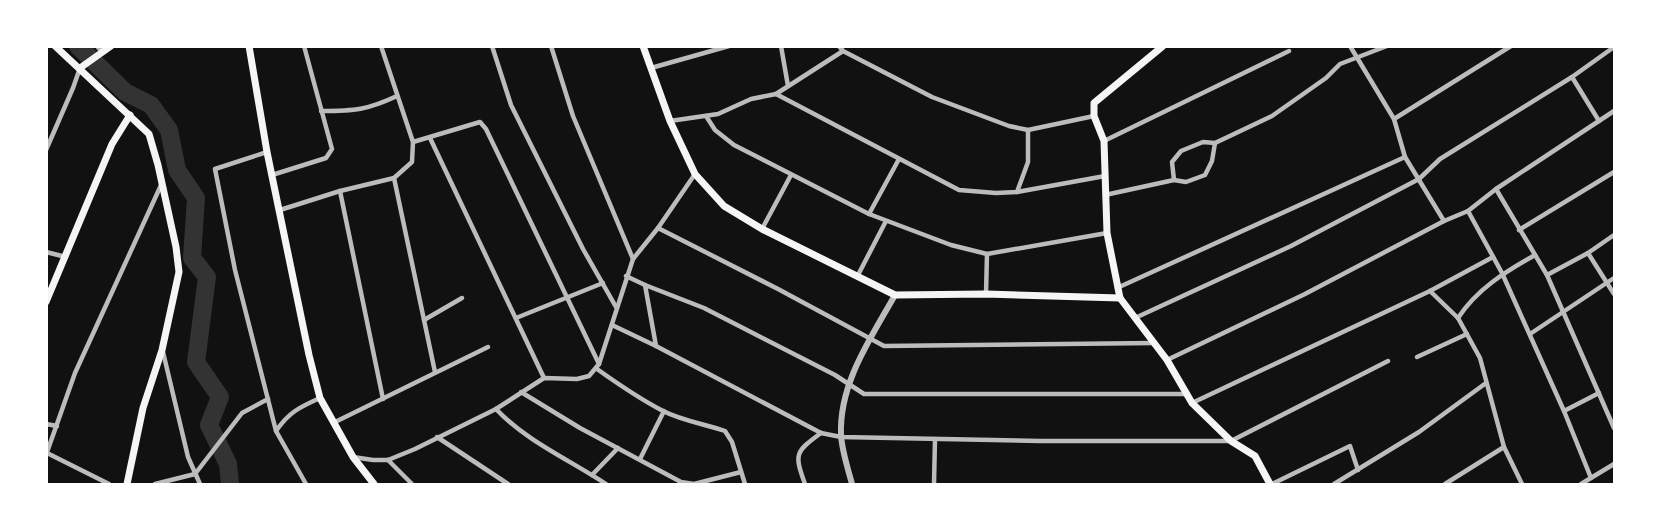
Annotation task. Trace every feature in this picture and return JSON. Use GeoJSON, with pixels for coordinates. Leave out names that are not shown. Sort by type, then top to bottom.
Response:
{"type":"FeatureCollection","features":[{"type":"Feature","properties":{"kind":"main road"},"geometry":{"type":"LineString","coordinates":[[54,46],[149,134],[176,247],[179,272],[162,350],[143,408],[127,484]]}},
{"type":"Feature","properties":{"kind":"main road"},"geometry":{"type":"LineString","coordinates":[[80,68],[99,49],[111,46]]}},
{"type":"Feature","properties":{"kind":"main road"},"geometry":{"type":"LineString","coordinates":[[249,46],[267,152],[320,398],[353,457],[374,484]]}},
{"type":"Feature","properties":{"kind":"main road"},"geometry":{"type":"LineString","coordinates":[[643,46],[670,121],[695,174],[724,206],[762,229],[895,295],[986,294],[1120,298]]}},
{"type":"Feature","properties":{"kind":"main road"},"geometry":{"type":"LineString","coordinates":[[1163,46],[1094,103],[1094,116],[1104,141],[1107,233],[1120,298],[1167,360],[1192,403],[1231,441],[1255,456],[1271,484]]}},
{"type":"Feature","properties":{"kind":"main road"},"geometry":{"type":"LineString","coordinates":[[46,302],[112,144],[130,115]]}},
{"type":"Feature","properties":{"kind":"street"},"geometry":{"type":"LineString","coordinates":[[273,175],[326,158],[332,148],[304,46]]}},
{"type":"Feature","properties":{"kind":"street"},"geometry":{"type":"LineString","coordinates":[[280,210],[340,191],[394,178],[412,162],[413,142],[381,46]]}},
{"type":"Feature","properties":{"kind":"street"},"geometry":{"type":"LineString","coordinates":[[492,46],[511,105],[616,307]]}},
{"type":"Feature","properties":{"kind":"street"},"geometry":{"type":"LineString","coordinates":[[551,46],[573,116],[633,259]]}},
{"type":"Feature","properties":{"kind":"street"},"geometry":{"type":"LineString","coordinates":[[651,68],[729,46]]}},
{"type":"Feature","properties":{"kind":"street"},"geometry":{"type":"LineString","coordinates":[[781,46],[788,86]]}},
{"type":"Feature","properties":{"kind":"street"},"geometry":{"type":"LineString","coordinates":[[1350,46],[1394,119],[1405,157],[1444,221]]}},
{"type":"Feature","properties":{"kind":"street"},"geometry":{"type":"LineString","coordinates":[[1174,180],[1172,162],[1181,151],[1203,142],[1215,143],[1272,116],[1326,78],[1341,64],[1387,46]]}},
{"type":"Feature","properties":{"kind":"street"},"geometry":{"type":"LineString","coordinates":[[1394,119],[1511,46]]}},
{"type":"Feature","properties":{"kind":"street"},"geometry":{"type":"LineString","coordinates":[[1135,318],[1291,246],[1419,179],[1440,159],[1572,77],[1614,48]]}},
{"type":"Feature","properties":{"kind":"street"},"geometry":{"type":"LineString","coordinates":[[670,121],[718,114],[751,99],[776,94],[841,49],[932,97],[1008,126],[1028,130],[1094,116]]}},
{"type":"Feature","properties":{"kind":"street"},"geometry":{"type":"LineString","coordinates":[[1104,141],[1289,51]]}},
{"type":"Feature","properties":{"kind":"street"},"geometry":{"type":"LineString","coordinates":[[47,148],[80,68]]}},
{"type":"Feature","properties":{"kind":"street"},"geometry":{"type":"LineString","coordinates":[[1572,77],[1599,122]]}},
{"type":"Feature","properties":{"kind":"street"},"geometry":{"type":"LineString","coordinates":[[776,94],[959,190],[1017,192],[1105,176]]}},
{"type":"Feature","properties":{"kind":"street"},"geometry":{"type":"LineString","coordinates":[[321,111],[357,111],[398,96]]}},
{"type":"Feature","properties":{"kind":"street"},"geometry":{"type":"LineString","coordinates":[[1167,360],[1305,294],[1444,221],[1468,211],[1496,189],[1614,111]]}},
{"type":"Feature","properties":{"kind":"street"},"geometry":{"type":"LineString","coordinates":[[706,116],[716,130],[734,145],[869,214],[951,245],[987,254],[1107,233]]}},
{"type":"Feature","properties":{"kind":"street"},"geometry":{"type":"LineString","coordinates":[[413,142],[480,122],[486,129],[598,366],[625,388],[664,411],[688,421],[725,431],[732,442],[745,484]]}},
{"type":"Feature","properties":{"kind":"street"},"geometry":{"type":"LineString","coordinates":[[1017,192],[1028,162],[1028,130]]}},
{"type":"Feature","properties":{"kind":"street"},"geometry":{"type":"LineString","coordinates":[[430,138],[544,378]]}},
{"type":"Feature","properties":{"kind":"street"},"geometry":{"type":"LineString","coordinates":[[1106,195],[1174,180],[1186,182],[1205,175],[1212,161],[1215,143]]}},
{"type":"Feature","properties":{"kind":"street"},"geometry":{"type":"LineString","coordinates":[[267,152],[215,169],[235,270],[276,431],[306,484]]}},
{"type":"Feature","properties":{"kind":"street"},"geometry":{"type":"LineString","coordinates":[[1118,288],[1405,157]]}},
{"type":"Feature","properties":{"kind":"street"},"geometry":{"type":"LineString","coordinates":[[869,214],[899,159]]}},
{"type":"Feature","properties":{"kind":"street"},"geometry":{"type":"LineString","coordinates":[[1519,230],[1614,172]]}},
{"type":"Feature","properties":{"kind":"street"},"geometry":{"type":"LineString","coordinates":[[353,457],[388,460],[496,409],[544,378],[577,380],[589,376],[598,366],[633,259],[658,228],[695,174]]}},
{"type":"Feature","properties":{"kind":"street"},"geometry":{"type":"LineString","coordinates":[[762,229],[791,175]]}},
{"type":"Feature","properties":{"kind":"street"},"geometry":{"type":"LineString","coordinates":[[394,178],[435,372]]}},
{"type":"Feature","properties":{"kind":"street"},"geometry":{"type":"LineString","coordinates":[[109,484],[47,454],[75,373],[162,183]]}},
{"type":"Feature","properties":{"kind":"street"},"geometry":{"type":"LineString","coordinates":[[1496,189],[1547,275],[1614,428]]}},
{"type":"Feature","properties":{"kind":"street"},"geometry":{"type":"LineString","coordinates":[[340,191],[383,399]]}},
{"type":"Feature","properties":{"kind":"street"},"geometry":{"type":"LineString","coordinates":[[1468,211],[1502,273],[1592,478]]}},
{"type":"Feature","properties":{"kind":"street"},"geometry":{"type":"LineString","coordinates":[[857,277],[886,220]]}},
{"type":"Feature","properties":{"kind":"street"},"geometry":{"type":"LineString","coordinates":[[658,228],[884,346],[1155,343]]}},
{"type":"Feature","properties":{"kind":"street"},"geometry":{"type":"LineString","coordinates":[[1547,275],[1588,253],[1614,235]]}},
{"type":"Feature","properties":{"kind":"street"},"geometry":{"type":"LineString","coordinates":[[46,252],[66,257]]}},
{"type":"Feature","properties":{"kind":"street"},"geometry":{"type":"LineString","coordinates":[[1588,253],[1609,282],[1614,294]]}},
{"type":"Feature","properties":{"kind":"street"},"geometry":{"type":"LineString","coordinates":[[986,294],[987,254]]}},
{"type":"Feature","properties":{"kind":"street"},"geometry":{"type":"LineString","coordinates":[[1458,318],[1467,305],[1502,273],[1535,255]]}},
{"type":"Feature","properties":{"kind":"street"},"geometry":{"type":"LineString","coordinates":[[1192,403],[1431,291],[1493,257]]}},
{"type":"Feature","properties":{"kind":"street"},"geometry":{"type":"LineString","coordinates":[[627,276],[704,308],[849,383],[864,394],[1186,394]]}},
{"type":"Feature","properties":{"kind":"street"},"geometry":{"type":"LineString","coordinates":[[1530,334],[1614,278]]}},
{"type":"Feature","properties":{"kind":"street"},"geometry":{"type":"LineString","coordinates":[[516,318],[603,283]]}},
{"type":"Feature","properties":{"kind":"street"},"geometry":{"type":"LineString","coordinates":[[645,285],[656,346]]}},
{"type":"Feature","properties":{"kind":"street"},"geometry":{"type":"LineString","coordinates":[[1431,291],[1458,318],[1480,358],[1504,447],[1522,484]]}},
{"type":"Feature","properties":{"kind":"street"},"geometry":{"type":"LineString","coordinates":[[852,484],[841,437],[842,409],[849,383],[869,340],[895,295]]}},
{"type":"Feature","properties":{"kind":"street"},"geometry":{"type":"LineString","coordinates":[[424,320],[462,298]]}},
{"type":"Feature","properties":{"kind":"street"},"geometry":{"type":"LineString","coordinates":[[612,325],[821,433],[841,437],[1040,441],[1231,441],[1388,361]]}},
{"type":"Feature","properties":{"kind":"street"},"geometry":{"type":"LineString","coordinates":[[1417,357],[1467,334]]}},
{"type":"Feature","properties":{"kind":"street"},"geometry":{"type":"LineString","coordinates":[[333,423],[488,347]]}},
{"type":"Feature","properties":{"kind":"street"},"geometry":{"type":"LineString","coordinates":[[162,350],[188,457],[200,484]]}},
{"type":"Feature","properties":{"kind":"street"},"geometry":{"type":"LineString","coordinates":[[1334,484],[1419,432],[1486,383]]}},
{"type":"Feature","properties":{"kind":"street"},"geometry":{"type":"LineString","coordinates":[[521,392],[580,428],[681,482],[694,484],[741,471]]}},
{"type":"Feature","properties":{"kind":"street"},"geometry":{"type":"LineString","coordinates":[[1564,411],[1599,393]]}},
{"type":"Feature","properties":{"kind":"street"},"geometry":{"type":"LineString","coordinates":[[276,431],[296,409],[320,398]]}},
{"type":"Feature","properties":{"kind":"street"},"geometry":{"type":"LineString","coordinates":[[155,484],[195,474],[242,413],[268,399]]}},
{"type":"Feature","properties":{"kind":"street"},"geometry":{"type":"LineString","coordinates":[[496,409],[514,425],[555,453],[606,484]]}},
{"type":"Feature","properties":{"kind":"street"},"geometry":{"type":"LineString","coordinates":[[640,459],[664,411]]}},
{"type":"Feature","properties":{"kind":"street"},"geometry":{"type":"LineString","coordinates":[[46,424],[57,426]]}},
{"type":"Feature","properties":{"kind":"street"},"geometry":{"type":"LineString","coordinates":[[805,484],[798,456],[801,447],[821,433]]}},
{"type":"Feature","properties":{"kind":"street"},"geometry":{"type":"LineString","coordinates":[[437,437],[508,484]]}},
{"type":"Feature","properties":{"kind":"street"},"geometry":{"type":"LineString","coordinates":[[934,484],[935,439]]}},
{"type":"Feature","properties":{"kind":"street"},"geometry":{"type":"LineString","coordinates":[[1271,484],[1350,446],[1358,470]]}},
{"type":"Feature","properties":{"kind":"street"},"geometry":{"type":"LineString","coordinates":[[1445,484],[1504,447]]}},
{"type":"Feature","properties":{"kind":"street"},"geometry":{"type":"LineString","coordinates":[[592,475],[618,448]]}},
{"type":"Feature","properties":{"kind":"street"},"geometry":{"type":"LineString","coordinates":[[388,460],[412,484]]}},
{"type":"Feature","properties":{"kind":"street"},"geometry":{"type":"LineString","coordinates":[[1581,484],[1614,464]]}},
{"type":"Feature","properties":{"kind":"waterway"},"geometry":{"type":"LineString","coordinates":[[78,46],[125,92],[151,105],[169,130],[177,170],[196,198],[192,258],[207,277],[196,362],[220,397],[209,425],[228,464],[230,484]]}}]}
